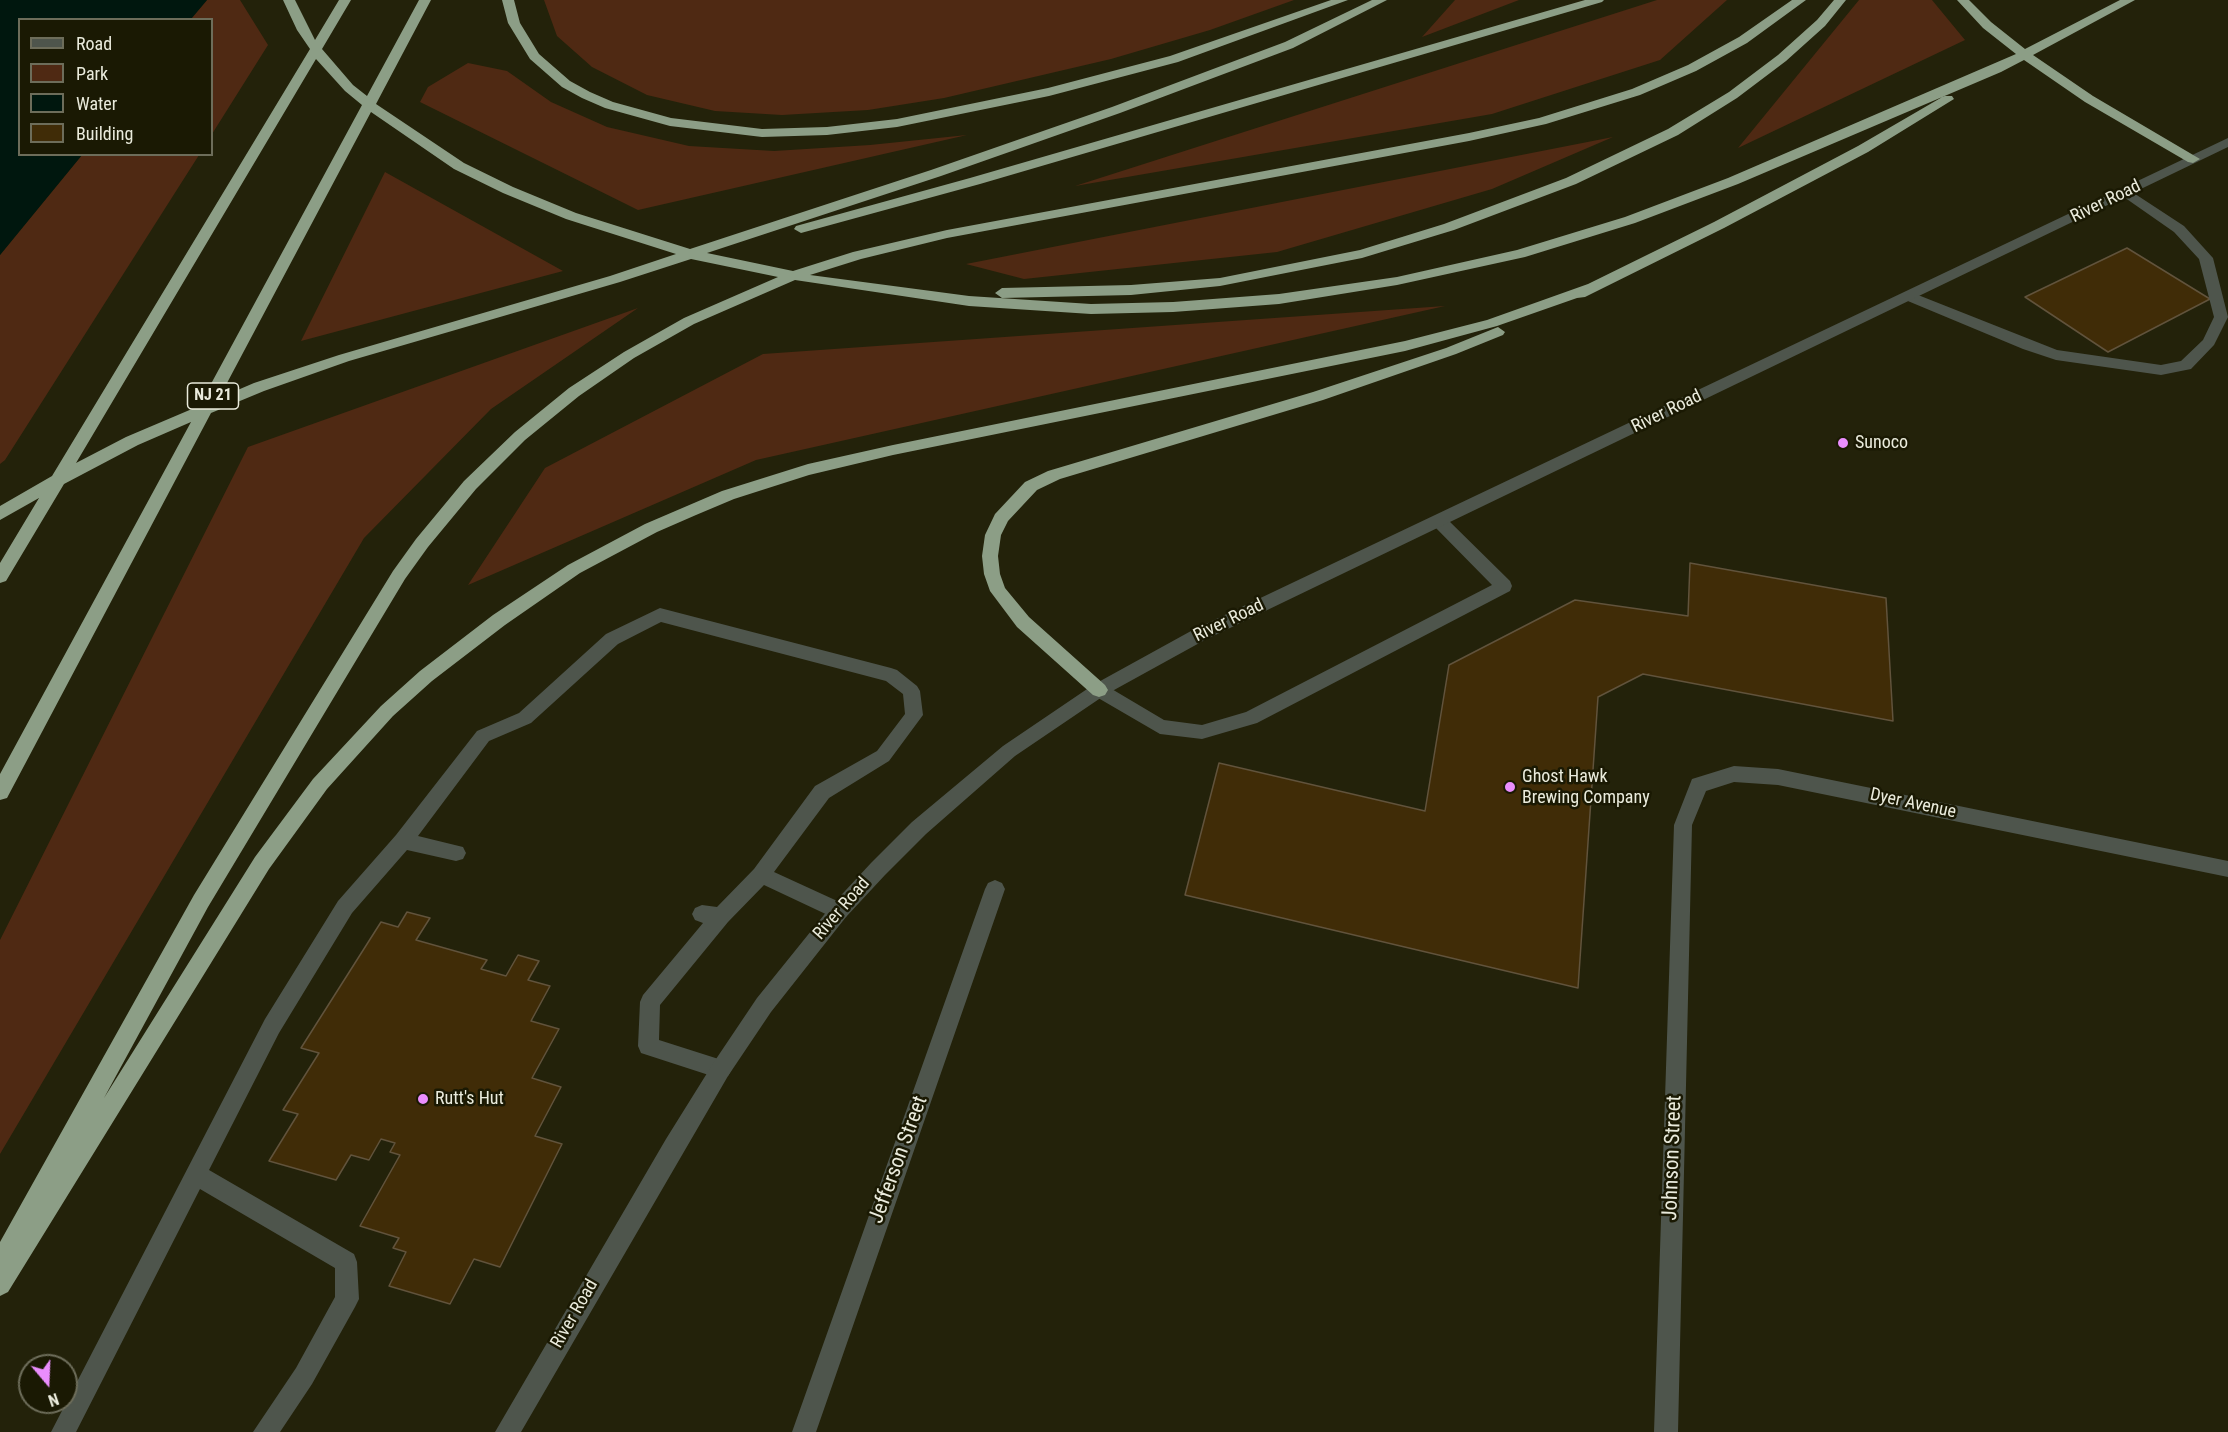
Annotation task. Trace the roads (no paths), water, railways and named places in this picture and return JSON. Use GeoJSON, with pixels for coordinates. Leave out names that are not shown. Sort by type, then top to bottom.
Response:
{"type":"FeatureCollection","features":[{"type":"Feature","properties":{"kind":"highway"},"geometry":{"type":"LineString","coordinates":[[289,0],[312,46],[349,88],[401,129],[467,170],[539,204],[641,240],[729,264],[851,285],[1011,305],[1091,309],[1173,308],[1302,296],[1439,273],[1521,254],[1630,220],[1791,157],[2006,64]]}},
{"type":"Feature","properties":{"kind":"highway"},"geometry":{"type":"LineString","coordinates":[[0,578],[345,0]]}},
{"type":"Feature","properties":{"kind":"highway","name":"NJ 21"},"geometry":{"type":"LineString","coordinates":[[0,792],[425,0]]}},
{"type":"Feature","properties":{"kind":"highway"},"geometry":{"type":"LineString","coordinates":[[508,0],[514,23],[534,56],[566,84],[586,95],[609,105],[670,122],[721,130],[762,133],[827,130],[897,123],[1049,92],[1174,59],[1342,0]]}},
{"type":"Feature","properties":{"kind":"highway"},"geometry":{"type":"LineString","coordinates":[[615,279],[936,173],[1116,110],[1289,45],[1381,0]]}},
{"type":"Feature","properties":{"kind":"highway"},"geometry":{"type":"LineString","coordinates":[[0,514],[101,456],[206,408],[301,372],[615,279],[955,187],[1598,0]]}},
{"type":"Feature","properties":{"kind":"highway"},"geometry":{"type":"LineString","coordinates":[[0,1265],[201,901],[399,575],[470,485],[520,436],[574,392],[629,355],[689,321],[752,292],[819,266],[947,234],[1469,137],[1542,121],[1636,92],[1692,68],[1743,40],[1800,0]]}},
{"type":"Feature","properties":{"kind":"highway"},"geometry":{"type":"LineString","coordinates":[[895,290],[1052,293],[1176,287],[1268,274],[1362,254],[1405,241],[1532,197],[1658,140],[1707,112],[1758,77],[1803,41],[1840,0]]}},
{"type":"Feature","properties":{"kind":"highway"},"geometry":{"type":"LineString","coordinates":[[1963,0],[2000,36],[2052,76],[2193,159]]}},
{"type":"Feature","properties":{"kind":"highway"},"geometry":{"type":"LineString","coordinates":[[1099,690],[1023,622],[999,591],[992,574],[990,556],[993,535],[1001,518],[1031,486],[1054,475],[1385,374],[1500,331],[1672,250],[1863,149],[2006,64],[2129,0]]}},
{"type":"Feature","properties":{"kind":"highway"},"geometry":{"type":"LineString","coordinates":[[0,1284],[262,862],[320,784],[387,711],[426,676],[499,620],[574,569],[641,533],[690,511],[728,495],[808,470],[893,450],[1405,346],[1501,320],[1591,288]]}},
{"type":"Feature","properties":{"kind":"street","name":"River Road"},"geometry":{"type":"LineString","coordinates":[[507,1432],[721,1069],[764,1005],[839,911],[919,828],[1009,751],[1099,690],[1197,636],[2228,142]]}},
{"type":"Feature","properties":{"kind":"street"},"geometry":{"type":"LineString","coordinates":[[1908,296],[1961,316],[2028,346],[2056,355],[2161,370],[2186,365],[2209,342],[2221,317],[2206,258],[2179,229],[2126,192]]}},
{"type":"Feature","properties":{"kind":"street"},"geometry":{"type":"LineString","coordinates":[[1099,690],[1160,727],[1202,732],[1251,718],[1504,586],[1439,521]]}},
{"type":"Feature","properties":{"kind":"street"},"geometry":{"type":"LineString","coordinates":[[63,1432],[272,1026],[345,907],[403,841],[483,736],[525,718],[612,639],[660,615],[891,675],[911,691],[914,715],[883,756],[822,792],[761,875],[712,915],[650,1002],[648,1046],[721,1069]]}},
{"type":"Feature","properties":{"kind":"street","name":"Dyer Avenue"},"geometry":{"type":"LineString","coordinates":[[1680,884],[1683,825],[1699,785],[1734,774],[1778,777],[2228,869]]}},
{"type":"Feature","properties":{"kind":"street"},"geometry":{"type":"LineString","coordinates":[[403,841],[456,853]]}},
{"type":"Feature","properties":{"kind":"street"},"geometry":{"type":"LineString","coordinates":[[761,875],[839,911]]}},
{"type":"Feature","properties":{"kind":"street","name":"Johnson Street"},"geometry":{"type":"LineString","coordinates":[[1666,1432],[1680,884]]}},
{"type":"Feature","properties":{"kind":"street","name":"Jefferson Street"},"geometry":{"type":"LineString","coordinates":[[804,1432],[995,889]]}},
{"type":"Feature","properties":{"kind":"street"},"geometry":{"type":"LineString","coordinates":[[195,1174],[346,1262],[347,1299],[304,1376],[266,1432]]}},
{"type":"Feature","properties":{"kind":"water"},"geometry":{"type":"Polygon","coordinates":[[[0,0],[207,0],[192,18],[18,18],[18,156],[81,156],[0,255],[0,0]]]}},
{"type":"Feature","properties":{"kind":"place","name":"Sunoco"},"geometry":{"type":"Point","coordinates":[1843,443]}},
{"type":"Feature","properties":{"kind":"place","name":"Ghost Hawk Brewing Company"},"geometry":{"type":"Point","coordinates":[1510,787]}},
{"type":"Feature","properties":{"kind":"place","name":"Rutt's Hut"},"geometry":{"type":"Point","coordinates":[423,1099]}}]}
